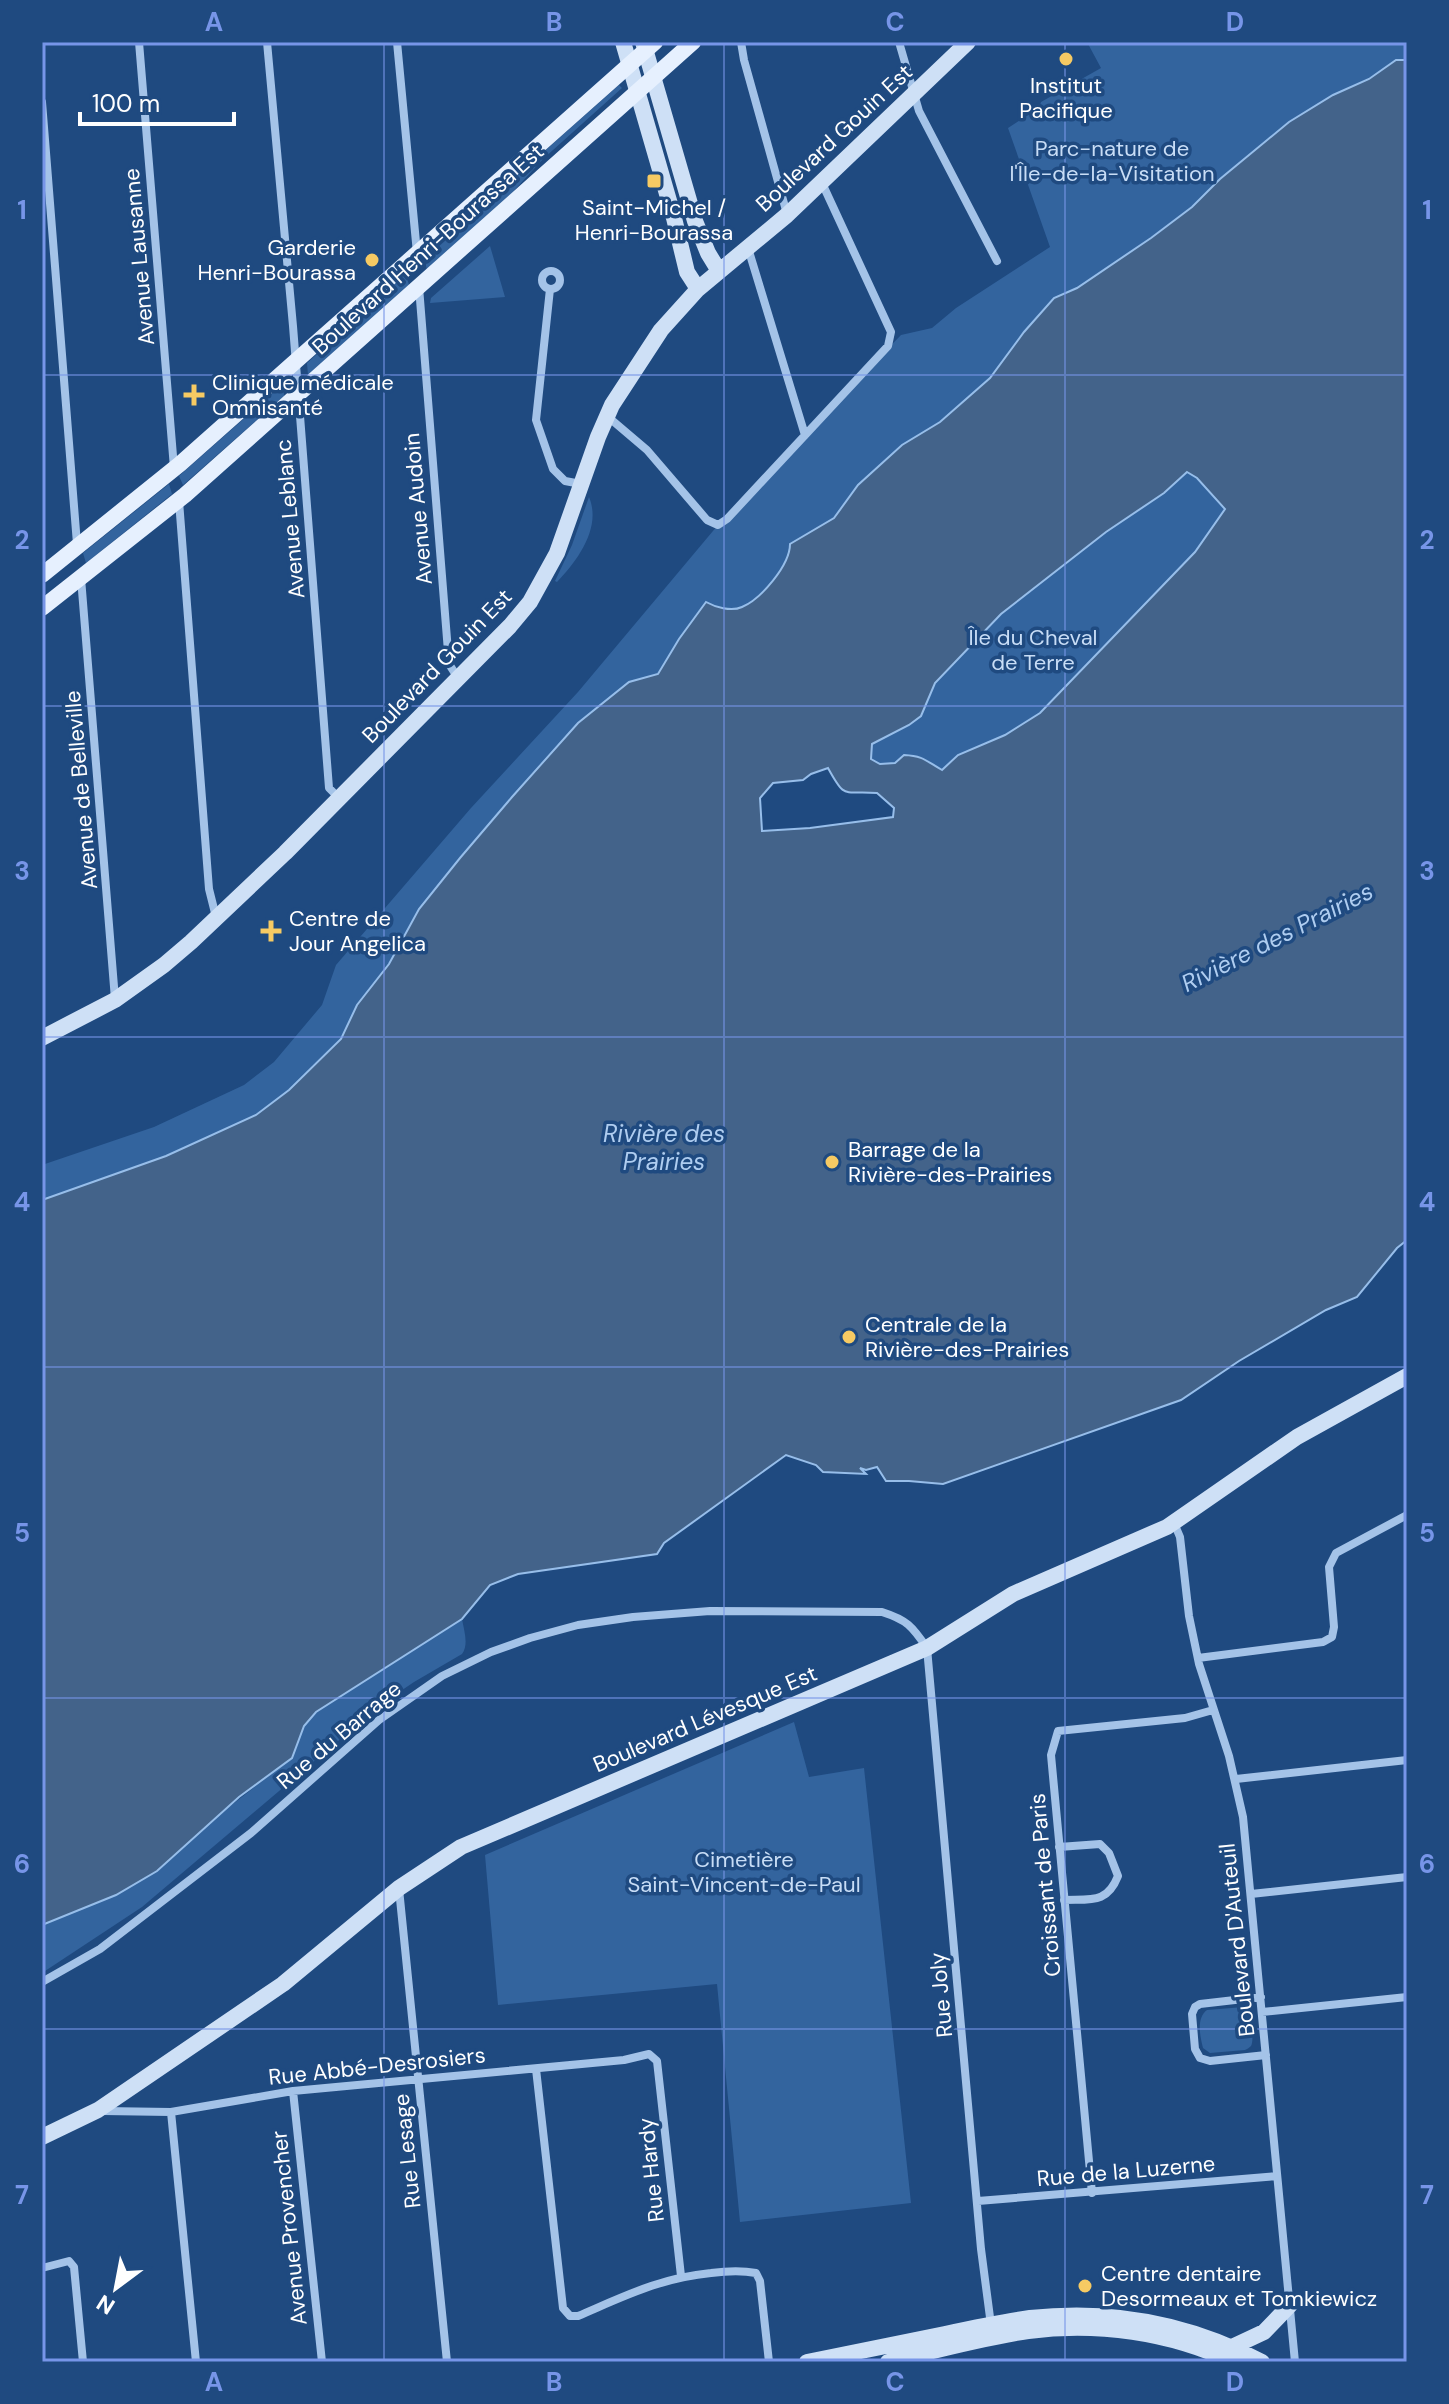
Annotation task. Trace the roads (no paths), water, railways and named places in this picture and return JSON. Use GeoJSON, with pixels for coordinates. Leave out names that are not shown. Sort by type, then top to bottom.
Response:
{"type":"FeatureCollection","features":[{"type":"Feature","properties":{"kind":"main road","name":"Boulevard Henri-Bourassa Est"},"geometry":{"type":"LineString","coordinates":[[42,608],[178,500],[693,42]]}},
{"type":"Feature","properties":{"kind":"main road","name":"Boulevard Henri-Bourassa Est"},"geometry":{"type":"LineString","coordinates":[[42,575],[174,469],[295,363],[629,65],[647,45]]}},
{"type":"Feature","properties":{"kind":"street","name":"Avenue Lausanne"},"geometry":{"type":"LineString","coordinates":[[139,42],[174,469]]}},
{"type":"Feature","properties":{"kind":"street","name":"Avenue Leblanc"},"geometry":{"type":"LineString","coordinates":[[267,42],[329,788],[339,798]]}},
{"type":"Feature","properties":{"kind":"street"},"geometry":{"type":"LineString","coordinates":[[397,42],[417,254]]}},
{"type":"Feature","properties":{"kind":"street"},"geometry":{"type":"LineString","coordinates":[[623,42],[686,270],[698,289]]}},
{"type":"Feature","properties":{"kind":"street"},"geometry":{"type":"LineString","coordinates":[[741,42],[787,215]]}},
{"type":"Feature","properties":{"kind":"street"},"geometry":{"type":"LineString","coordinates":[[899,42],[919,111],[997,261]]}},
{"type":"Feature","properties":{"kind":"street","name":"Boulevard Gouin Est"},"geometry":{"type":"LineString","coordinates":[[42,1038],[115,1000],[164,965],[339,798],[520,615],[557,553],[607,416],[652,342],[698,289],[822,183],[968,42]]}},
{"type":"Feature","properties":{"kind":"street"},"geometry":{"type":"LineString","coordinates":[[647,45],[695,221],[719,271]]}},
{"type":"Feature","properties":{"kind":"street"},"geometry":{"type":"LineString","coordinates":[[42,102],[78,547]]}},
{"type":"Feature","properties":{"kind":"street"},"geometry":{"type":"LineString","coordinates":[[607,416],[647,450],[707,520],[718,525],[888,346],[891,339],[888,324],[822,183]]}},
{"type":"Feature","properties":{"kind":"street"},"geometry":{"type":"LineString","coordinates":[[748,247],[805,435]]}},
{"type":"Feature","properties":{"kind":"street","name":"Avenue Audoin"},"geometry":{"type":"LineString","coordinates":[[419,286],[449,664],[458,679]]}},
{"type":"Feature","properties":{"kind":"street"},"geometry":{"type":"LineString","coordinates":[[550,289],[536,420],[553,469],[565,481],[582,484]]}},
{"type":"Feature","properties":{"kind":"street"},"geometry":{"type":"LineString","coordinates":[[178,500],[209,889],[216,918]]}},
{"type":"Feature","properties":{"kind":"street","name":"Avenue de Belleville"},"geometry":{"type":"LineString","coordinates":[[81,578],[115,1000]]}},
{"type":"Feature","properties":{"kind":"street","name":"Boulevard Lévesque Est"},"geometry":{"type":"LineString","coordinates":[[42,2137],[98,2110],[283,1984],[399,1888],[461,1847],[927,1648],[1013,1594],[1147,1538],[1174,1523],[1297,1437],[1407,1376]]}},
{"type":"Feature","properties":{"kind":"street"},"geometry":{"type":"LineString","coordinates":[[1198,1658],[1323,1642],[1332,1637],[1334,1627],[1329,1567],[1336,1553],[1407,1515]]}},
{"type":"Feature","properties":{"kind":"street","name":"Boulevard D'Auteuil"},"geometry":{"type":"LineString","coordinates":[[1174,1523],[1180,1537],[1189,1616],[1198,1658],[1236,1779],[1243,1817],[1295,2362]]}},
{"type":"Feature","properties":{"kind":"street","name":"Rue du Barrage"},"geometry":{"type":"LineString","coordinates":[[42,1982],[100,1949],[226,1852],[379,1720],[442,1676],[491,1652],[578,1625],[710,1611],[882,1612],[901,1618],[913,1627],[927,1648]]}},
{"type":"Feature","properties":{"kind":"street","name":"Rue Joly"},"geometry":{"type":"LineString","coordinates":[[927,1648],[981,2249],[992,2331]]}},
{"type":"Feature","properties":{"kind":"street","name":"Croissant de Paris"},"geometry":{"type":"LineString","coordinates":[[1092,2193],[1051,1755],[1058,1731],[1185,1718],[1213,1710]]}},
{"type":"Feature","properties":{"kind":"street"},"geometry":{"type":"LineString","coordinates":[[1236,1779],[1407,1760]]}},
{"type":"Feature","properties":{"kind":"street"},"geometry":{"type":"LineString","coordinates":[[1059,1847],[1100,1844],[1109,1853],[1118,1876],[1112,1890],[1099,1899],[1064,1900]]}},
{"type":"Feature","properties":{"kind":"street"},"geometry":{"type":"LineString","coordinates":[[1251,1894],[1407,1877]]}},
{"type":"Feature","properties":{"kind":"street","name":"Rue Lesage"},"geometry":{"type":"LineString","coordinates":[[399,1888],[447,2362]]}},
{"type":"Feature","properties":{"kind":"street"},"geometry":{"type":"LineString","coordinates":[[1261,1997],[1200,2004],[1194,2009],[1192,2017],[1195,2049],[1202,2059],[1210,2061],[1266,2055]]}},
{"type":"Feature","properties":{"kind":"street"},"geometry":{"type":"LineString","coordinates":[[1262,2012],[1407,1997]]}},
{"type":"Feature","properties":{"kind":"street","name":"Rue Abbé-Desrosiers"},"geometry":{"type":"LineString","coordinates":[[98,2110],[171,2112],[293,2091],[624,2060],[649,2054],[657,2061]]}},
{"type":"Feature","properties":{"kind":"street","name":"Rue Hardy"},"geometry":{"type":"LineString","coordinates":[[657,2061],[681,2276]]}},
{"type":"Feature","properties":{"kind":"street"},"geometry":{"type":"LineString","coordinates":[[536,2069],[563,2308],[570,2316],[578,2316],[651,2285],[681,2276],[742,2270],[756,2273],[760,2281],[769,2362]]}},
{"type":"Feature","properties":{"kind":"street","name":"Avenue Provencher"},"geometry":{"type":"LineString","coordinates":[[293,2091],[322,2362]]}},
{"type":"Feature","properties":{"kind":"street"},"geometry":{"type":"LineString","coordinates":[[171,2112],[196,2362]]}},
{"type":"Feature","properties":{"kind":"street","name":"Rue de la Luzerne"},"geometry":{"type":"LineString","coordinates":[[978,2201],[1277,2176]]}},
{"type":"Feature","properties":{"kind":"street"},"geometry":{"type":"LineString","coordinates":[[42,2268],[69,2261],[74,2267],[83,2362]]}},
{"type":"Feature","properties":{"kind":"street"},"geometry":{"type":"LineString","coordinates":[[1233,2354],[1268,2330],[1290,2305]]}},
{"type":"Feature","properties":{"kind":"street"},"geometry":{"type":"LineString","coordinates":[[807,2362],[992,2331],[1062,2315],[1121,2317],[1179,2329],[1233,2354],[1262,2362]]}},
{"type":"Feature","properties":{"kind":"street"},"geometry":{"type":"LineString","coordinates":[[888,2362],[992,2331]]}},
{"type":"Feature","properties":{"kind":"water","name":"Rivière des Prairies"},"geometry":{"type":"Polygon","coordinates":[[[1396,60],[1407,60],[1407,1240],[1357,1297],[1326,1310],[1239,1361],[1181,1400],[943,1484],[886,1481],[877,1467],[860,1468],[866,1474],[823,1472],[816,1465],[786,1455],[664,1543],[657,1554],[518,1574],[490,1585],[462,1619],[316,1712],[304,1726],[292,1758],[239,1797],[157,1871],[116,1895],[42,1925],[42,1200],[166,1156],[256,1115],[289,1090],[341,1039],[357,1005],[389,964],[419,909],[512,797],[578,723],[629,682],[658,674],[706,602],[733,609],[758,597],[780,571],[790,544],[834,518],[858,485],[902,445],[940,422],[990,378],[1054,298],[1077,288],[1151,238],[1192,207],[1220,179],[1289,122],[1333,95],[1369,79],[1396,60]],[[1187,472],[1164,493],[1106,532],[1001,614],[935,683],[921,716],[872,744],[871,759],[880,764],[895,763],[904,755],[911,756],[942,770],[958,755],[1005,735],[1040,713],[1195,552],[1225,509],[1197,478],[1187,472]],[[828,768],[803,780],[773,783],[760,798],[762,831],[893,817],[894,808],[877,793],[842,790],[828,768]]]}},
{"type":"Feature","properties":{"kind":"place","name":"Institut Pacifique"},"geometry":{"type":"Point","coordinates":[1066,59]}},
{"type":"Feature","properties":{"kind":"place","name":"Saint-Michel / Henri-Bourassa"},"geometry":{"type":"Point","coordinates":[654,181]}},
{"type":"Feature","properties":{"kind":"place","name":"Garderie Henri-Bourassa"},"geometry":{"type":"Point","coordinates":[372,260]}},
{"type":"Feature","properties":{"kind":"place","name":"Clinique médicale Omnisanté"},"geometry":{"type":"Point","coordinates":[194,395]}},
{"type":"Feature","properties":{"kind":"place","name":"Centre de Jour Angelica"},"geometry":{"type":"Point","coordinates":[271,931]}},
{"type":"Feature","properties":{"kind":"place","name":"Barrage de la Rivière-des-Prairies"},"geometry":{"type":"Point","coordinates":[832,1162]}},
{"type":"Feature","properties":{"kind":"place","name":"Centrale de la Rivière-des-Prairies"},"geometry":{"type":"Point","coordinates":[849,1337]}},
{"type":"Feature","properties":{"kind":"place","name":"Centre dentaire Desormeaux et Tomkiewicz"},"geometry":{"type":"Point","coordinates":[1085,2286]}},
{"type":"Feature","properties":{"kind":"park label","name":"Parc-nature de l'Île-de-la-Visitation"},"geometry":{"type":"Point","coordinates":[1112,160]}},
{"type":"Feature","properties":{"kind":"park label","name":"Île du Cheval de Terre"},"geometry":{"type":"Point","coordinates":[1033,650]}},
{"type":"Feature","properties":{"kind":"park label","name":"Cimetière Saint-Vincent-de-Paul"},"geometry":{"type":"Point","coordinates":[744,1872]}}]}
